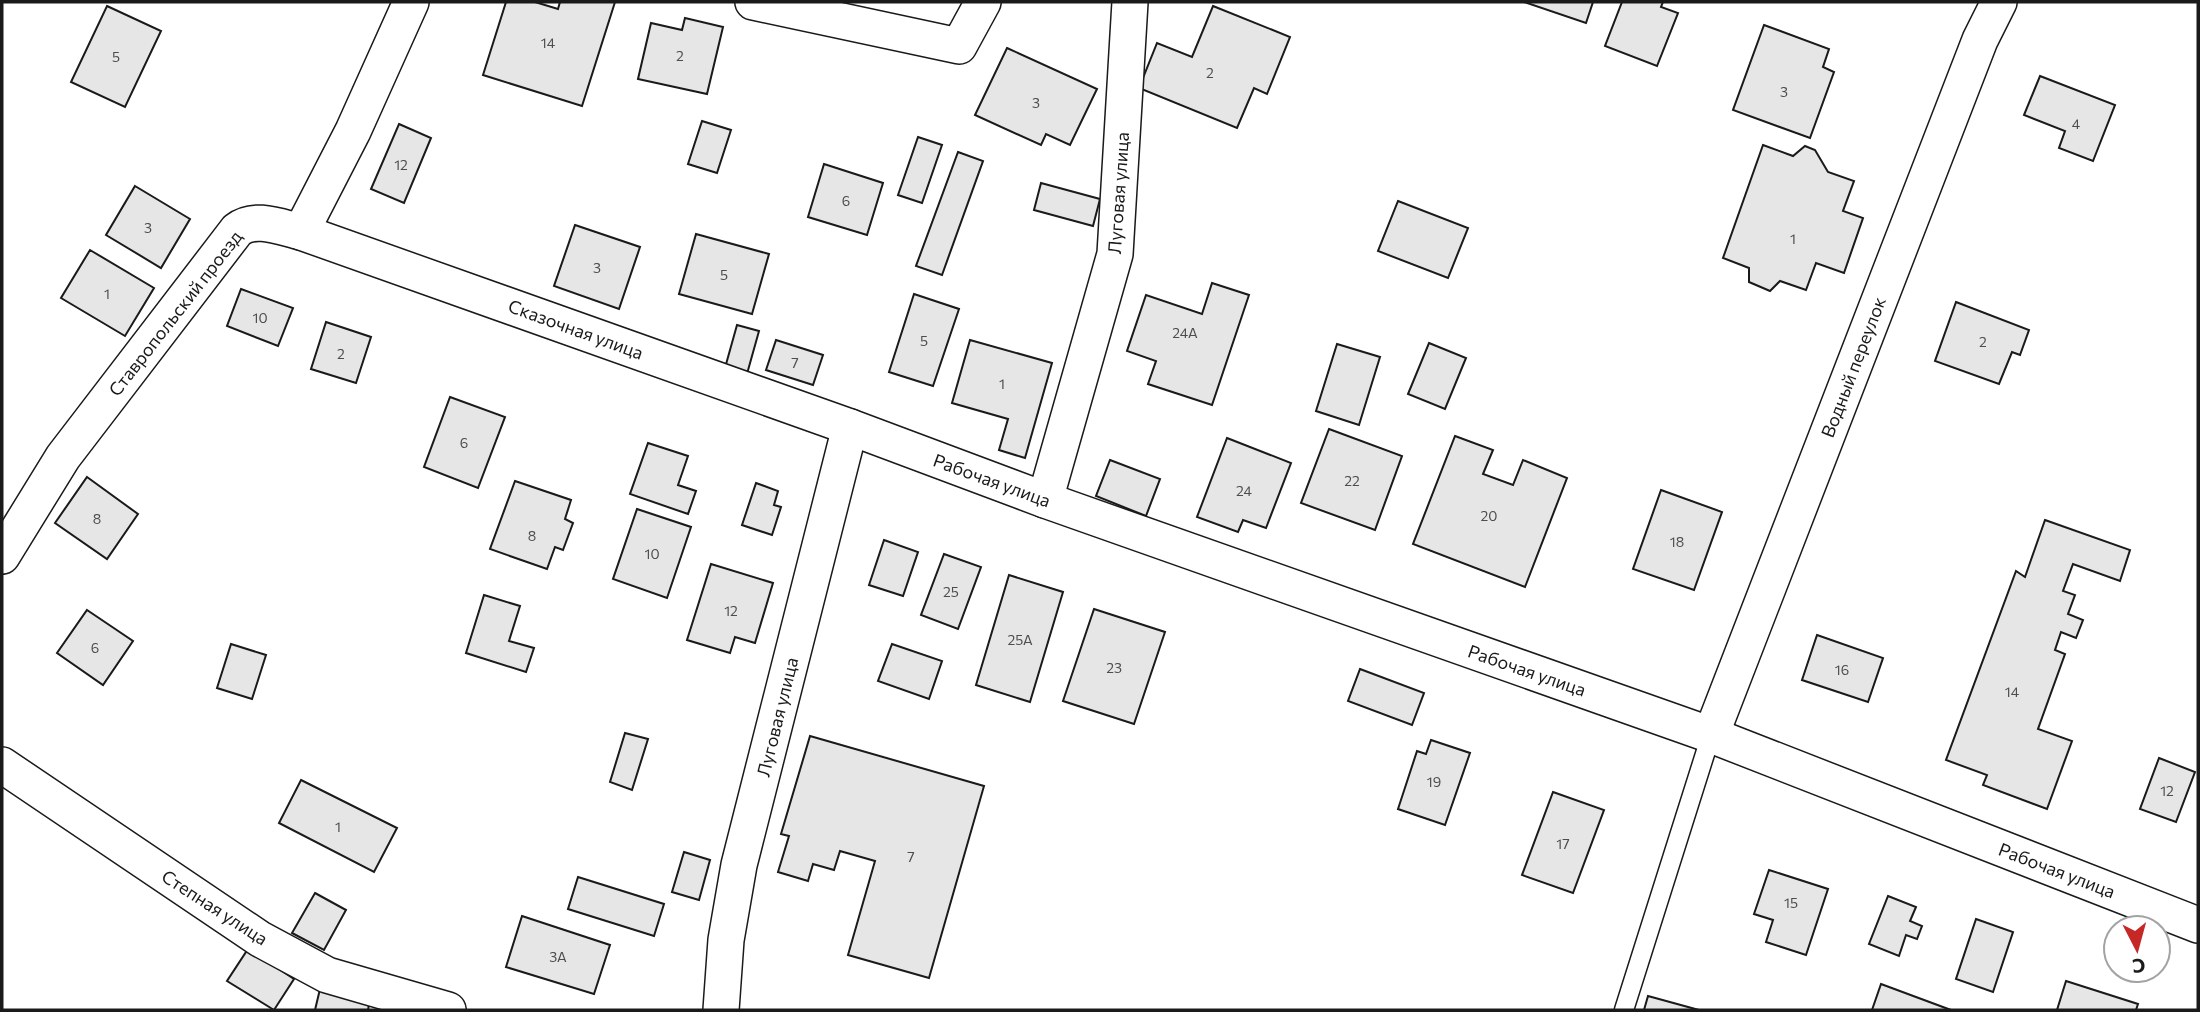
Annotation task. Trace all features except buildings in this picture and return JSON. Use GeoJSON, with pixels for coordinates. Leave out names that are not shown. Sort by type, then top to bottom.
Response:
{"type":"FeatureCollection","features":[{"type":"Feature","properties":{"kind":"street"},"geometry":{"type":"LineString","coordinates":[[301,232],[353,131],[411,2]]}},
{"type":"Feature","properties":{"kind":"street"},"geometry":{"type":"LineString","coordinates":[[753,2],[959,46],[983,2]]}},
{"type":"Feature","properties":{"kind":"street","name":"Луговая улица"},"geometry":{"type":"LineString","coordinates":[[1045,500],[1115,254],[1130,2]]}},
{"type":"Feature","properties":{"kind":"street","name":"Водный переулок"},"geometry":{"type":"LineString","coordinates":[[1711,735],[1980,40],[1999,2]]}},
{"type":"Feature","properties":{"kind":"street","name":"Ставропольский проезд"},"geometry":{"type":"LineString","coordinates":[[2,556],[63,457],[237,230],[247,222],[259,222],[301,232]]}},
{"type":"Feature","properties":{"kind":"street","name":"Сказочная улица"},"geometry":{"type":"LineString","coordinates":[[301,232],[850,427]]}},
{"type":"Feature","properties":{"kind":"street","name":"Луговая улица"},"geometry":{"type":"LineString","coordinates":[[721,1010],[726,940],[739,865],[850,427]]}},
{"type":"Feature","properties":{"kind":"street","name":"Рабочая улица"},"geometry":{"type":"LineString","coordinates":[[850,427],[1045,500],[1711,735],[2198,925]]}},
{"type":"Feature","properties":{"kind":"street","name":"Степная улица"},"geometry":{"type":"LineString","coordinates":[[2,765],[261,939],[327,975],[448,1010]]}},
{"type":"Feature","properties":{"kind":"lane"},"geometry":{"type":"LineString","coordinates":[[1623,1010],[1711,735]]}}]}
